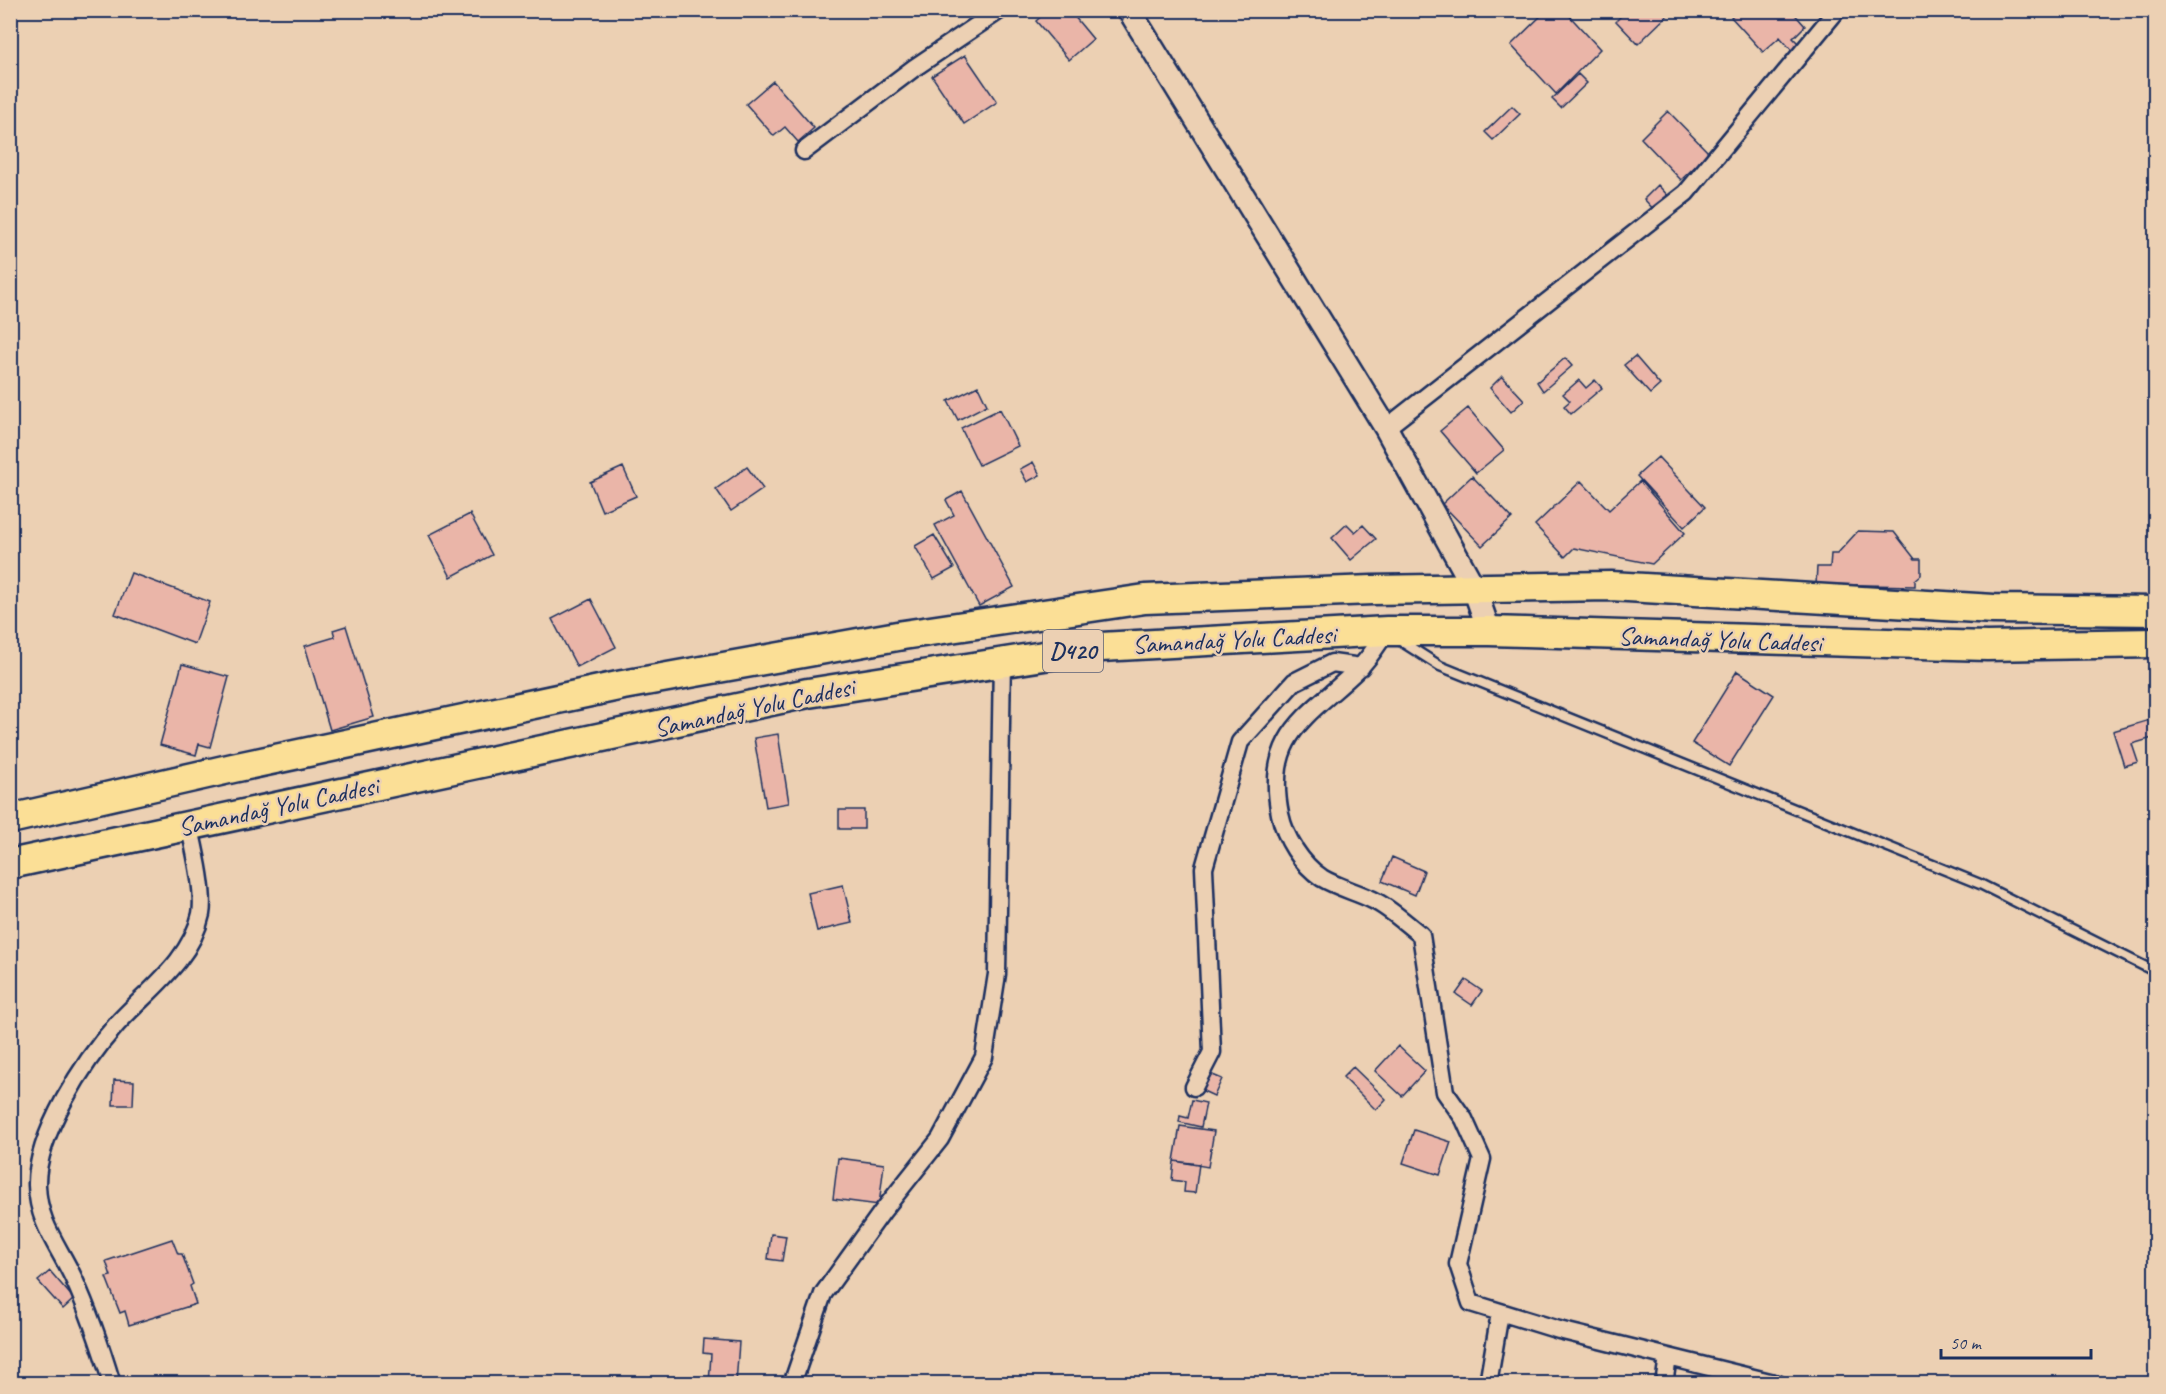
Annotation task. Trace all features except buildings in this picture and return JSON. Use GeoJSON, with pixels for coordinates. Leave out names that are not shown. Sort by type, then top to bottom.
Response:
{"type":"FeatureCollection","features":[{"type":"Feature","properties":{"kind":"highway","name":"Samandağ Yolu Caddesi"},"geometry":{"type":"LineString","coordinates":[[10,819],[233,768],[623,685],[903,635],[1145,599],[1474,588],[1611,586],[1994,609],[2156,611]]}},
{"type":"Feature","properties":{"kind":"highway","name":"Samandağ Yolu Caddesi"},"geometry":{"type":"LineString","coordinates":[[10,864],[189,824],[625,734],[807,693],[1002,660],[1101,647],[1387,631],[1489,631],[1987,646],[2156,643]]}},
{"type":"Feature","properties":{"kind":"street"},"geometry":{"type":"LineString","coordinates":[[804,151],[914,68],[1000,10]]}},
{"type":"Feature","properties":{"kind":"street"},"geometry":{"type":"LineString","coordinates":[[1129,10],[1386,428],[1474,588],[1489,631]]}},
{"type":"Feature","properties":{"kind":"street"},"geometry":{"type":"LineString","coordinates":[[1386,428],[1686,193],[1837,10]]}},
{"type":"Feature","properties":{"kind":"street"},"geometry":{"type":"LineString","coordinates":[[1387,631],[1361,666],[1309,711],[1287,739],[1277,766],[1276,793],[1282,826],[1298,854],[1322,878],[1375,900],[1421,935],[1445,1092],[1464,1119],[1482,1159],[1458,1264],[1471,1303],[1500,1313],[1668,1357],[1778,1383]]}},
{"type":"Feature","properties":{"kind":"street"},"geometry":{"type":"LineString","coordinates":[[792,1383],[823,1294],[882,1212],[940,1139],[984,1057],[997,975],[1002,660]]}},
{"type":"Feature","properties":{"kind":"street"},"geometry":{"type":"LineString","coordinates":[[1194,1087],[1212,1052],[1204,868],[1240,742],[1294,682],[1332,663],[1361,666]]}},
{"type":"Feature","properties":{"kind":"street"},"geometry":{"type":"LineString","coordinates":[[112,1383],[94,1326],[71,1274],[44,1225],[37,1184],[48,1131],[69,1090],[115,1026],[192,943],[201,912],[197,867],[189,824]]}},
{"type":"Feature","properties":{"kind":"street"},"geometry":{"type":"LineString","coordinates":[[1488,1383],[1500,1313]]}},
{"type":"Feature","properties":{"kind":"street"},"geometry":{"type":"LineString","coordinates":[[1664,1383],[1668,1357]]}},
{"type":"Feature","properties":{"kind":"lane"},"geometry":{"type":"LineString","coordinates":[[1387,631],[1440,666],[1980,884],[2156,972]]}}]}
